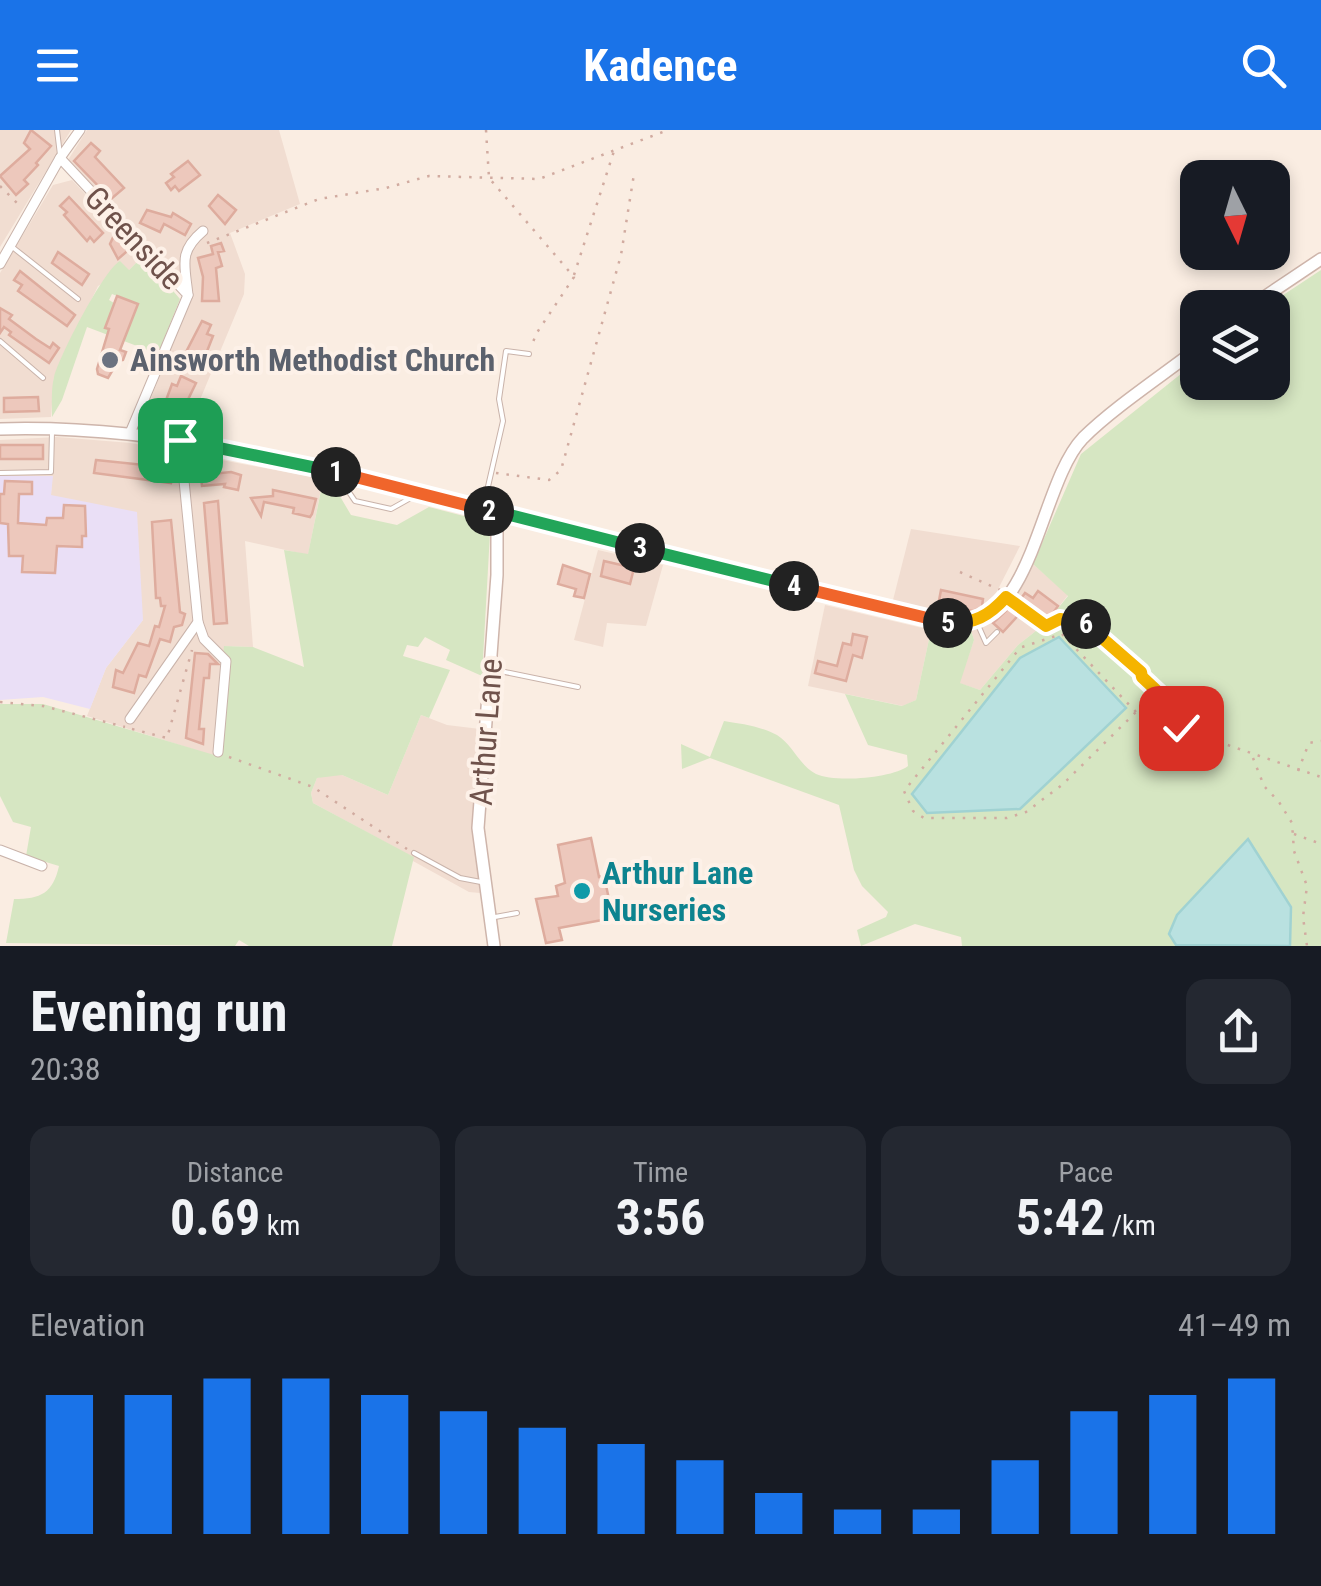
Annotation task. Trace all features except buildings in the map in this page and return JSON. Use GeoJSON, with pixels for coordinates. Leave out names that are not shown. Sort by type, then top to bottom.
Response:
{"type":"FeatureCollection","features":[{"type":"Feature","properties":{"kind":"main road"},"geometry":{"type":"LineString","coordinates":[[1275,290],[1321,259]]}},
{"type":"Feature","properties":{"kind":"main road"},"geometry":{"type":"LineString","coordinates":[[0,428],[52,427],[180,440],[420,492],[482,509],[497,518],[510,515],[940,623],[976,621],[1007,596],[1083,438],[1180,362]]}},
{"type":"Feature","properties":{"kind":"main road","name":"Arthur Lane"},"geometry":{"type":"LineString","coordinates":[[494,946],[478,828],[497,576],[497,518]]}},
{"type":"Feature","properties":{"kind":"street"},"geometry":{"type":"LineString","coordinates":[[0,264],[80,130]]}},
{"type":"Feature","properties":{"kind":"street","name":"Greenside"},"geometry":{"type":"LineString","coordinates":[[60,158],[188,295],[130,433]]}},
{"type":"Feature","properties":{"kind":"street"},"geometry":{"type":"LineString","coordinates":[[188,295],[186,250],[203,231]]}},
{"type":"Feature","properties":{"kind":"street"},"geometry":{"type":"LineString","coordinates":[[180,440],[199,626],[226,662],[218,752]]}},
{"type":"Feature","properties":{"kind":"street"},"geometry":{"type":"LineString","coordinates":[[130,719],[199,626]]}},
{"type":"Feature","properties":{"kind":"street"},"geometry":{"type":"LineString","coordinates":[[0,850],[42,866]]}},
{"type":"Feature","properties":{"kind":"lane"},"geometry":{"type":"LineString","coordinates":[[57,130],[60,158]]}},
{"type":"Feature","properties":{"kind":"lane"},"geometry":{"type":"LineString","coordinates":[[11,246],[78,299]]}},
{"type":"Feature","properties":{"kind":"lane"},"geometry":{"type":"LineString","coordinates":[[0,340],[43,378]]}},
{"type":"Feature","properties":{"kind":"lane"},"geometry":{"type":"LineString","coordinates":[[482,509],[503,422],[499,399],[506,351],[529,354]]}},
{"type":"Feature","properties":{"kind":"lane"},"geometry":{"type":"LineString","coordinates":[[0,473],[50,472],[52,427]]}},
{"type":"Feature","properties":{"kind":"lane"},"geometry":{"type":"LineString","coordinates":[[335,472],[355,501],[392,510],[420,492]]}},
{"type":"Feature","properties":{"kind":"lane"},"geometry":{"type":"LineString","coordinates":[[976,621],[986,643],[997,632]]}},
{"type":"Feature","properties":{"kind":"lane"},"geometry":{"type":"LineString","coordinates":[[490,670],[578,687]]}},
{"type":"Feature","properties":{"kind":"lane"},"geometry":{"type":"LineString","coordinates":[[414,853],[460,878],[486,882]]}},
{"type":"Feature","properties":{"kind":"lane"},"geometry":{"type":"LineString","coordinates":[[490,918],[517,913]]}},
{"type":"Feature","properties":{"kind":"path"},"geometry":{"type":"LineString","coordinates":[[486,130],[489,178],[574,277]]}},
{"type":"Feature","properties":{"kind":"path"},"geometry":{"type":"LineString","coordinates":[[186,250],[318,199],[386,188],[429,176],[539,179],[668,130]]}},
{"type":"Feature","properties":{"kind":"path"},"geometry":{"type":"LineString","coordinates":[[529,354],[536,334],[574,277],[614,151]]}},
{"type":"Feature","properties":{"kind":"path"},"geometry":{"type":"LineString","coordinates":[[492,472],[535,481],[548,480],[561,470],[621,254],[634,174]]}},
{"type":"Feature","properties":{"kind":"path"},"geometry":{"type":"LineString","coordinates":[[0,186],[28,214]]}},
{"type":"Feature","properties":{"kind":"path"},"geometry":{"type":"LineString","coordinates":[[960,572],[1007,596],[1046,626],[1060,619],[1086,624],[1173,706],[1181,728],[1321,777]]}},
{"type":"Feature","properties":{"kind":"path"},"geometry":{"type":"LineString","coordinates":[[0,702],[44,706],[167,738],[199,626]]}},
{"type":"Feature","properties":{"kind":"path"},"geometry":{"type":"LineString","coordinates":[[1136,712],[1062,634],[1022,647],[904,791],[913,811],[932,820],[1007,818],[1026,812],[1062,785],[1136,712],[1173,706]]}},
{"type":"Feature","properties":{"kind":"path"},"geometry":{"type":"LineString","coordinates":[[1298,771],[1309,742],[1321,740]]}},
{"type":"Feature","properties":{"kind":"path"},"geometry":{"type":"LineString","coordinates":[[218,752],[313,787],[414,853]]}},
{"type":"Feature","properties":{"kind":"path"},"geometry":{"type":"LineString","coordinates":[[1252,754],[1264,786],[1286,812],[1294,834],[1294,851],[1307,886],[1303,926],[1307,946]]}},
{"type":"Feature","properties":{"kind":"path"},"geometry":{"type":"LineString","coordinates":[[1294,834],[1321,844]]}},
{"type":"Feature","properties":{"kind":"shaded area"},"geometry":{"type":"Polygon","coordinates":[[[0,130],[71,130],[0,247],[0,130]]]}},
{"type":"Feature","properties":{"kind":"shaded area"},"geometry":{"type":"Polygon","coordinates":[[[87,130],[279,130],[300,204],[230,233],[245,274],[244,294],[187,431],[145,426],[142,421],[192,296],[68,160],[87,130]]]}},
{"type":"Feature","properties":{"kind":"shaded area"},"geometry":{"type":"Polygon","coordinates":[[[72,180],[143,256],[129,270],[98,286],[54,377],[51,417],[0,419],[0,273],[53,185],[72,180]]]}},
{"type":"Feature","properties":{"kind":"shaded area"},"geometry":{"type":"Polygon","coordinates":[[[57,437],[131,443],[323,479],[308,555],[245,541],[253,647],[225,646],[231,661],[221,758],[87,716],[106,668],[143,620],[51,495],[52,476],[0,476],[0,440],[57,437]]]}},
{"type":"Feature","properties":{"kind":"shaded area"},"geometry":{"type":"Polygon","coordinates":[[[0,476],[53,476],[51,495],[137,512],[143,620],[106,668],[90,709],[43,697],[0,700],[0,476]]]}},
{"type":"Feature","properties":{"kind":"shaded area"},"geometry":{"type":"Polygon","coordinates":[[[911,529],[1020,546],[990,605],[973,615],[940,617],[892,604],[911,529]]]}},
{"type":"Feature","properties":{"kind":"shaded area"},"geometry":{"type":"Polygon","coordinates":[[[598,550],[663,565],[646,626],[607,623],[603,647],[574,640],[598,550]]]}},
{"type":"Feature","properties":{"kind":"shaded area"},"geometry":{"type":"Polygon","coordinates":[[[1033,564],[1068,595],[980,690],[959,683],[974,640],[971,630],[991,622],[1010,604],[1033,564]]]}},
{"type":"Feature","properties":{"kind":"shaded area"},"geometry":{"type":"Polygon","coordinates":[[[825,605],[931,630],[916,700],[903,706],[808,686],[825,605]]]}},
{"type":"Feature","properties":{"kind":"shaded area"},"geometry":{"type":"Polygon","coordinates":[[[421,715],[447,725],[480,729],[472,826],[480,893],[469,892],[313,803],[311,793],[317,778],[328,775],[342,775],[388,795],[421,715]]]}},
{"type":"Feature","properties":{"kind":"green space"},"geometry":{"type":"Polygon","coordinates":[[[143,256],[180,299],[158,354],[87,327],[62,400],[52,417],[54,377],[83,314],[113,267],[120,261],[129,270],[143,256]],[[112,294],[109,300],[114,303],[105,327],[126,336],[138,304],[112,294]]]}},
{"type":"Feature","properties":{"kind":"green space"},"geometry":{"type":"Polygon","coordinates":[[[1321,270],[1321,946],[1290,946],[1290,907],[1176,945],[1188,946],[962,946],[961,937],[915,924],[861,946],[857,930],[886,917],[888,912],[862,886],[854,870],[839,805],[710,758],[682,769],[681,744],[710,757],[724,721],[777,735],[810,770],[825,777],[877,776],[908,766],[907,755],[868,745],[845,694],[902,706],[916,700],[931,630],[971,630],[974,640],[960,683],[980,690],[1018,645],[1046,623],[1068,596],[1033,564],[1081,454],[1180,375],[1180,400],[1290,400],[1290,290],[1321,270]],[[1020,658],[913,794],[927,813],[1020,658]]]}},
{"type":"Feature","properties":{"kind":"green space"},"geometry":{"type":"Polygon","coordinates":[[[323,481],[338,493],[351,515],[397,525],[429,507],[483,521],[490,533],[482,676],[446,660],[450,650],[425,637],[418,647],[407,645],[403,656],[450,670],[429,718],[421,715],[388,795],[342,775],[317,778],[311,793],[313,803],[414,857],[392,946],[249,946],[239,940],[235,946],[6,943],[14,899],[44,893],[53,883],[59,866],[26,856],[31,827],[13,822],[0,796],[0,704],[43,704],[221,757],[231,661],[223,655],[224,646],[253,647],[304,667],[284,550],[308,554],[323,481]]]}},
{"type":"Feature","properties":{"kind":"water"},"geometry":{"type":"Polygon","coordinates":[[[1059,637],[1126,708],[1020,809],[927,813],[912,794],[1020,658],[1059,637]]]}},
{"type":"Feature","properties":{"kind":"water"},"geometry":{"type":"Polygon","coordinates":[[[1248,839],[1291,907],[1290,946],[1176,945],[1169,934],[1177,915],[1248,839]]]}},
{"type":"Feature","properties":{"kind":"place","name":"Ainsworth Methodist Church"},"geometry":{"type":"Point","coordinates":[110,360]}},
{"type":"Feature","properties":{"kind":"place","name":"Arthur Lane Nurseries"},"geometry":{"type":"Point","coordinates":[582,891]}},
{"type":"Feature","properties":{"kind":"route"},"geometry":{"type":"LineString","coordinates":[[180,440],[377,480],[482,509],[497,518],[510,515],[940,623],[970,623],[994,610],[1006,597],[1046,626],[1060,619],[1086,624],[1173,706],[1181,728]]}}]}
